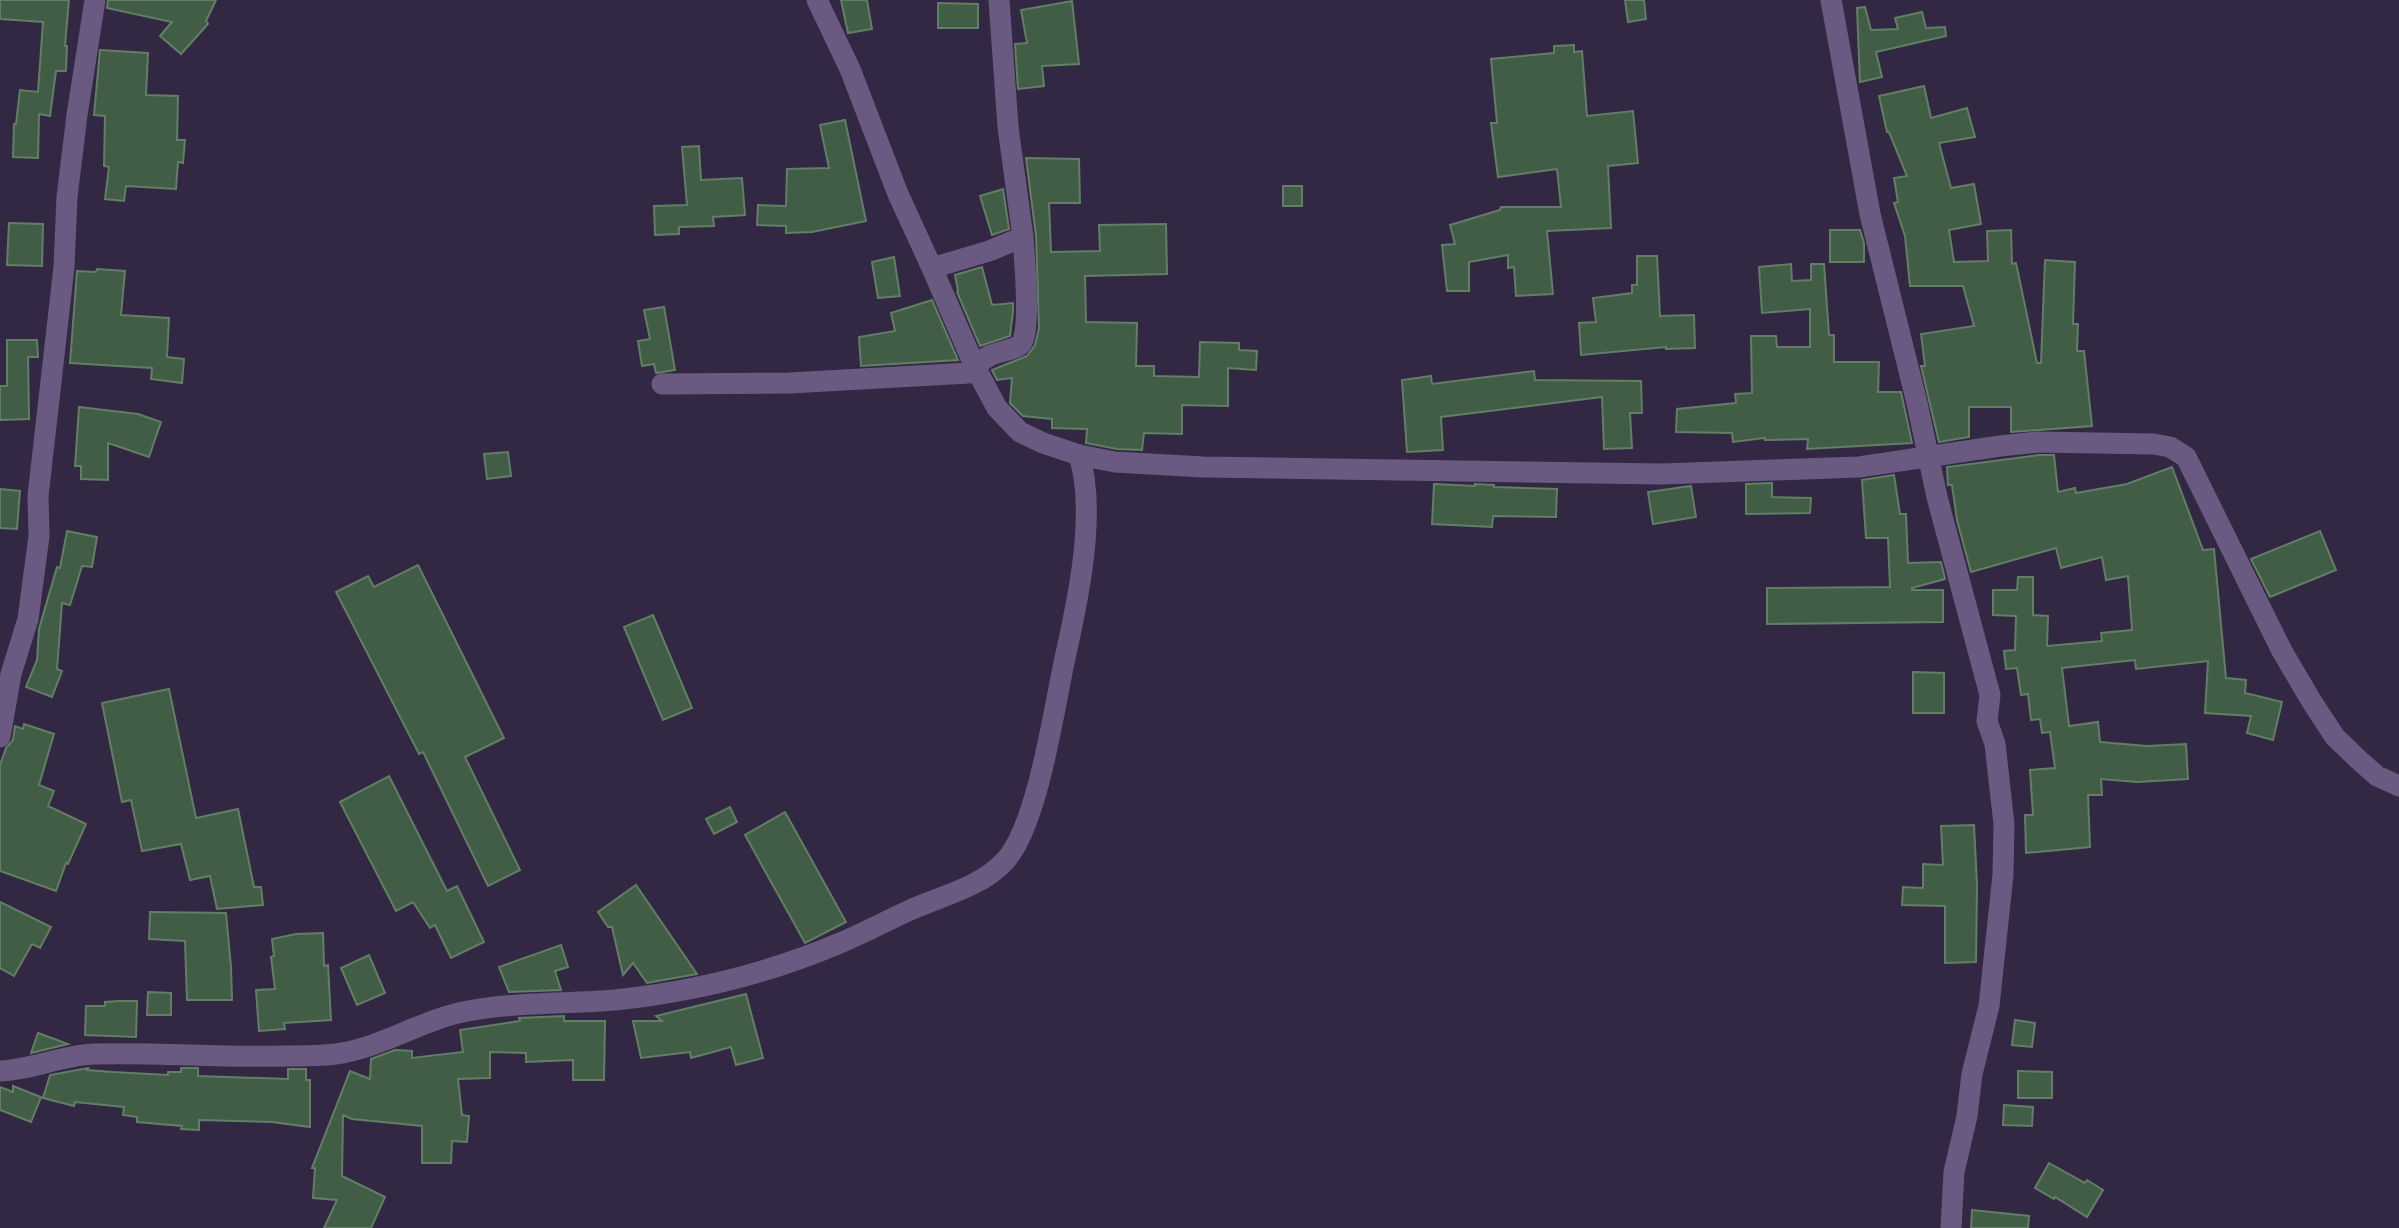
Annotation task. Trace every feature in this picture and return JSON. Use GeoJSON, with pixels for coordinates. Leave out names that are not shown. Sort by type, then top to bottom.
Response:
{"type":"FeatureCollection","features":[{"type":"Feature","properties":{"kind":"street"},"geometry":{"type":"LineString","coordinates":[[0,737],[10,674],[28,619],[39,536],[38,496],[64,267],[67,197],[95,0]]}},
{"type":"Feature","properties":{"kind":"street"},"geometry":{"type":"LineString","coordinates":[[817,0],[850,69],[898,194],[975,367],[997,408],[1020,432],[1079,455],[1115,462],[1203,467],[1662,474],[1859,467],[2038,442],[2154,444],[2179,451],[2186,457],[2282,651],[2335,737],[2377,776],[2399,786]]}},
{"type":"Feature","properties":{"kind":"street"},"geometry":{"type":"LineString","coordinates":[[662,384],[866,380],[966,374],[992,355],[1023,342],[1026,335],[1027,297],[1023,237],[1009,127],[999,0]]}},
{"type":"Feature","properties":{"kind":"street"},"geometry":{"type":"LineString","coordinates":[[1831,0],[1862,176],[1917,403],[1927,457],[1990,695],[1987,721],[1995,744],[2004,824],[2003,875],[1994,972],[1954,1172],[1951,1228]]}},
{"type":"Feature","properties":{"kind":"street"},"geometry":{"type":"LineString","coordinates":[[932,268],[1023,237]]}},
{"type":"Feature","properties":{"kind":"street"},"geometry":{"type":"LineString","coordinates":[[0,1071],[32,1068],[88,1054],[242,1058],[333,1055],[387,1040],[469,1010],[614,1000],[710,984],[836,945],[990,874],[1010,855],[1029,817],[1073,623],[1083,557],[1086,498],[1079,455]]}},
{"type":"Feature","properties":{"kind":"building"},"geometry":{"type":"Polygon","coordinates":[[[0,0],[69,0],[66,71],[56,71],[50,116],[39,114],[38,158],[13,157],[14,124],[20,90],[38,92],[43,22],[0,19],[0,0]]]}},
{"type":"Feature","properties":{"kind":"building"},"geometry":{"type":"Polygon","coordinates":[[[108,0],[216,0],[206,21],[208,24],[181,54],[160,36],[172,22],[107,8],[108,0]]]}},
{"type":"Feature","properties":{"kind":"building"},"geometry":{"type":"Polygon","coordinates":[[[841,0],[867,0],[872,29],[848,33],[841,0]]]}},
{"type":"Feature","properties":{"kind":"building"},"geometry":{"type":"Polygon","coordinates":[[[1625,0],[1644,0],[1646,19],[1628,22],[1625,0]]]}},
{"type":"Feature","properties":{"kind":"building"},"geometry":{"type":"Polygon","coordinates":[[[1072,1],[1079,64],[1042,66],[1044,86],[1018,89],[1015,44],[1027,43],[1021,10],[1072,1]]]}},
{"type":"Feature","properties":{"kind":"building"},"geometry":{"type":"Polygon","coordinates":[[[938,3],[978,4],[978,28],[938,28],[938,3]]]}},
{"type":"Feature","properties":{"kind":"building"},"geometry":{"type":"Polygon","coordinates":[[[1865,7],[1871,30],[1898,29],[1895,18],[1922,12],[1926,28],[1945,27],[1946,36],[1876,52],[1882,77],[1860,82],[1857,8],[1865,7]]]}},
{"type":"Feature","properties":{"kind":"building"},"geometry":{"type":"Polygon","coordinates":[[[1574,45],[1574,52],[1582,51],[1587,116],[1633,111],[1638,163],[1608,166],[1611,228],[1547,231],[1553,294],[1516,296],[1514,267],[1508,268],[1508,255],[1469,262],[1469,291],[1447,291],[1442,245],[1455,244],[1450,225],[1500,210],[1501,207],[1561,207],[1557,169],[1498,177],[1491,123],[1497,123],[1491,59],[1554,53],[1554,46],[1574,45]]]}},
{"type":"Feature","properties":{"kind":"building"},"geometry":{"type":"Polygon","coordinates":[[[100,50],[148,53],[146,95],[178,96],[177,140],[185,140],[183,163],[178,162],[176,189],[126,186],[124,201],[105,199],[109,167],[104,166],[105,116],[94,115],[100,50]]]}},
{"type":"Feature","properties":{"kind":"building"},"geometry":{"type":"Polygon","coordinates":[[[1924,86],[1931,118],[1967,108],[1975,137],[1939,143],[1951,188],[1974,184],[1981,224],[1949,230],[1954,262],[1988,261],[1987,231],[2011,230],[2012,264],[2016,263],[2037,363],[2041,363],[2045,260],[2075,262],[2073,324],[2078,324],[2077,351],[2084,351],[2092,426],[2011,432],[2011,407],[1969,407],[1969,437],[1939,442],[1921,366],[1925,366],[1921,334],[1974,326],[1963,286],[1910,286],[1905,236],[1894,203],[1898,202],[1894,178],[1907,176],[1887,132],[1879,96],[1924,86]]]}},
{"type":"Feature","properties":{"kind":"building"},"geometry":{"type":"Polygon","coordinates":[[[845,120],[866,221],[812,232],[786,233],[786,226],[757,225],[758,205],[786,206],[787,169],[829,168],[820,125],[845,120]]]}},
{"type":"Feature","properties":{"kind":"building"},"geometry":{"type":"Polygon","coordinates":[[[699,146],[701,180],[742,178],[745,215],[713,217],[714,226],[679,227],[679,234],[655,235],[654,206],[687,205],[682,147],[699,146]]]}},
{"type":"Feature","properties":{"kind":"building"},"geometry":{"type":"Polygon","coordinates":[[[1026,158],[1079,159],[1080,203],[1049,203],[1051,252],[1100,251],[1099,225],[1166,224],[1167,274],[1085,276],[1086,322],[1137,323],[1136,366],[1154,366],[1154,376],[1199,377],[1200,342],[1239,343],[1239,350],[1257,351],[1256,370],[1228,368],[1228,406],[1182,405],[1182,434],[1144,433],[1142,450],[1117,449],[1086,443],[1087,429],[1052,428],[1052,419],[1023,416],[1010,403],[1012,378],[997,380],[992,370],[1027,356],[1035,345],[1039,328],[1036,236],[1026,158]]]}},
{"type":"Feature","properties":{"kind":"building"},"geometry":{"type":"Polygon","coordinates":[[[1283,186],[1302,186],[1302,206],[1283,206],[1283,186]]]}},
{"type":"Feature","properties":{"kind":"building"},"geometry":{"type":"Polygon","coordinates":[[[1003,189],[1009,229],[992,235],[980,196],[1003,189]]]}},
{"type":"Feature","properties":{"kind":"building"},"geometry":{"type":"Polygon","coordinates":[[[9,223],[43,224],[42,266],[7,265],[9,223]]]}},
{"type":"Feature","properties":{"kind":"building"},"geometry":{"type":"Polygon","coordinates":[[[1830,230],[1860,230],[1864,243],[1864,262],[1830,262],[1830,230]]]}},
{"type":"Feature","properties":{"kind":"building"},"geometry":{"type":"Polygon","coordinates":[[[1637,256],[1657,256],[1660,316],[1694,315],[1695,348],[1666,347],[1581,355],[1579,323],[1596,322],[1593,298],[1632,293],[1632,285],[1637,285],[1637,256]]]}},
{"type":"Feature","properties":{"kind":"building"},"geometry":{"type":"Polygon","coordinates":[[[894,257],[900,296],[878,298],[872,262],[894,257]]]}},
{"type":"Feature","properties":{"kind":"building"},"geometry":{"type":"Polygon","coordinates":[[[1791,264],[1792,281],[1811,280],[1811,264],[1824,264],[1829,335],[1834,335],[1834,362],[1879,362],[1878,392],[1901,392],[1912,443],[1807,449],[1808,439],[1765,438],[1733,442],[1732,433],[1676,432],[1677,409],[1736,403],[1735,394],[1752,393],[1751,336],[1776,336],[1777,347],[1810,347],[1810,309],[1762,313],[1759,267],[1791,264]]]}},
{"type":"Feature","properties":{"kind":"building"},"geometry":{"type":"Polygon","coordinates":[[[982,267],[992,305],[1013,303],[1013,311],[1010,336],[980,346],[957,292],[955,275],[982,267]]]}},
{"type":"Feature","properties":{"kind":"building"},"geometry":{"type":"Polygon","coordinates":[[[97,269],[125,271],[121,315],[169,318],[167,357],[184,359],[182,383],[151,379],[152,368],[70,363],[77,271],[96,272],[97,269]]]}},
{"type":"Feature","properties":{"kind":"building"},"geometry":{"type":"Polygon","coordinates":[[[932,300],[958,360],[861,366],[859,337],[895,331],[891,313],[932,300]]]}},
{"type":"Feature","properties":{"kind":"building"},"geometry":{"type":"Polygon","coordinates":[[[664,307],[675,370],[656,373],[654,364],[642,366],[638,341],[650,339],[644,310],[664,307]]]}},
{"type":"Feature","properties":{"kind":"building"},"geometry":{"type":"Polygon","coordinates":[[[7,340],[37,340],[38,357],[28,357],[29,419],[0,420],[0,386],[7,386],[7,340]]]}},
{"type":"Feature","properties":{"kind":"building"},"geometry":{"type":"Polygon","coordinates":[[[1534,371],[1535,380],[1641,381],[1642,413],[1630,413],[1632,448],[1604,449],[1602,397],[1441,417],[1443,450],[1407,452],[1402,380],[1431,376],[1432,384],[1534,371]]]}},
{"type":"Feature","properties":{"kind":"building"},"geometry":{"type":"Polygon","coordinates":[[[79,407],[138,414],[161,422],[149,457],[108,443],[108,480],[81,479],[81,466],[75,466],[79,407]]]}},
{"type":"Feature","properties":{"kind":"building"},"geometry":{"type":"Polygon","coordinates":[[[508,452],[511,476],[487,479],[484,454],[508,452]]]}},
{"type":"Feature","properties":{"kind":"building"},"geometry":{"type":"Polygon","coordinates":[[[2054,455],[2058,492],[2075,488],[2076,493],[2127,484],[2172,467],[2203,550],[2214,549],[2226,678],[2246,680],[2245,693],[2282,702],[2273,740],[2247,733],[2251,716],[2205,713],[2208,661],[2136,669],[2135,660],[2062,668],[2069,726],[2098,722],[2100,742],[2147,746],[2186,744],[2188,779],[2137,782],[2101,779],[2102,795],[2088,795],[2090,847],[2026,853],[2025,815],[2033,815],[2030,770],[2055,768],[2050,732],[2042,733],[2040,719],[2031,720],[2028,694],[2021,695],[2017,668],[2006,669],[2004,651],[2015,650],[2016,616],[1993,615],[1993,590],[2017,590],[2018,577],[2033,577],[2033,615],[2048,616],[2047,646],[2102,641],[2101,633],[2132,630],[2128,576],[2106,580],[2102,557],[2061,568],[2056,548],[1971,572],[1957,520],[1952,485],[1948,485],[1947,467],[2054,455]]]}},
{"type":"Feature","properties":{"kind":"building"},"geometry":{"type":"Polygon","coordinates":[[[1894,475],[1900,514],[1906,514],[1908,563],[1941,562],[1945,579],[1912,590],[1943,590],[1943,622],[1767,624],[1767,588],[1890,587],[1888,538],[1866,538],[1862,480],[1894,475]]]}},
{"type":"Feature","properties":{"kind":"building"},"geometry":{"type":"Polygon","coordinates":[[[1772,483],[1772,497],[1811,498],[1810,513],[1746,514],[1746,484],[1772,483]]]}},
{"type":"Feature","properties":{"kind":"building"},"geometry":{"type":"Polygon","coordinates":[[[1434,484],[1557,489],[1556,517],[1493,516],[1492,527],[1432,524],[1434,484]]]}},
{"type":"Feature","properties":{"kind":"building"},"geometry":{"type":"Polygon","coordinates":[[[1691,486],[1696,517],[1653,524],[1648,492],[1691,486]]]}},
{"type":"Feature","properties":{"kind":"building"},"geometry":{"type":"Polygon","coordinates":[[[0,489],[20,491],[17,529],[0,528],[0,489]]]}},
{"type":"Feature","properties":{"kind":"building"},"geometry":{"type":"Polygon","coordinates":[[[67,531],[97,537],[92,567],[82,566],[70,605],[62,603],[57,669],[62,671],[52,697],[26,687],[37,660],[39,629],[57,567],[60,568],[67,531]]]}},
{"type":"Feature","properties":{"kind":"building"},"geometry":{"type":"Polygon","coordinates":[[[2320,531],[2336,570],[2270,597],[2251,559],[2320,531]]]}},
{"type":"Feature","properties":{"kind":"building"},"geometry":{"type":"Polygon","coordinates":[[[418,565],[504,738],[465,757],[520,870],[488,886],[423,752],[419,754],[336,592],[368,576],[374,587],[418,565]]]}},
{"type":"Feature","properties":{"kind":"building"},"geometry":{"type":"Polygon","coordinates":[[[653,615],[692,708],[663,720],[624,627],[653,615]]]}},
{"type":"Feature","properties":{"kind":"building"},"geometry":{"type":"Polygon","coordinates":[[[1913,672],[1944,673],[1944,713],[1913,713],[1913,672]]]}},
{"type":"Feature","properties":{"kind":"building"},"geometry":{"type":"Polygon","coordinates":[[[169,689],[196,818],[238,809],[254,887],[261,887],[263,905],[217,909],[210,876],[190,880],[181,844],[142,851],[131,800],[122,802],[102,703],[169,689]]]}},
{"type":"Feature","properties":{"kind":"building"},"geometry":{"type":"Polygon","coordinates":[[[24,724],[54,734],[39,785],[54,791],[48,806],[86,824],[68,864],[66,863],[56,891],[0,871],[0,765],[6,748],[13,740],[15,726],[23,729],[24,724]]]}},
{"type":"Feature","properties":{"kind":"building"},"geometry":{"type":"Polygon","coordinates":[[[389,776],[447,891],[457,886],[484,942],[451,958],[435,925],[430,928],[413,902],[396,911],[340,802],[389,776]]]}},
{"type":"Feature","properties":{"kind":"building"},"geometry":{"type":"Polygon","coordinates":[[[730,807],[737,822],[714,834],[706,819],[730,807]]]}},
{"type":"Feature","properties":{"kind":"building"},"geometry":{"type":"Polygon","coordinates":[[[785,812],[846,922],[805,943],[745,835],[785,812]]]}},
{"type":"Feature","properties":{"kind":"building"},"geometry":{"type":"Polygon","coordinates":[[[1974,825],[1977,885],[1976,962],[1945,963],[1945,906],[1902,905],[1903,887],[1923,888],[1923,864],[1943,865],[1941,826],[1974,825]]]}},
{"type":"Feature","properties":{"kind":"building"},"geometry":{"type":"Polygon","coordinates":[[[636,885],[697,974],[647,983],[633,963],[623,975],[612,927],[608,927],[598,912],[636,885]]]}},
{"type":"Feature","properties":{"kind":"building"},"geometry":{"type":"Polygon","coordinates":[[[0,902],[51,927],[40,948],[32,944],[14,976],[0,968],[0,902]]]}},
{"type":"Feature","properties":{"kind":"building"},"geometry":{"type":"Polygon","coordinates":[[[150,912],[226,913],[232,1000],[187,1000],[185,941],[149,939],[150,912]]]}},
{"type":"Feature","properties":{"kind":"building"},"geometry":{"type":"Polygon","coordinates":[[[323,933],[331,1020],[284,1023],[285,1029],[259,1031],[256,990],[275,989],[272,939],[296,934],[323,933]]]}},
{"type":"Feature","properties":{"kind":"building"},"geometry":{"type":"Polygon","coordinates":[[[561,945],[568,967],[555,971],[561,990],[509,992],[499,967],[561,945]]]}},
{"type":"Feature","properties":{"kind":"building"},"geometry":{"type":"Polygon","coordinates":[[[369,955],[385,993],[357,1005],[341,968],[369,955]]]}},
{"type":"Feature","properties":{"kind":"building"},"geometry":{"type":"Polygon","coordinates":[[[148,992],[171,993],[171,1015],[147,1015],[148,992]]]}},
{"type":"Feature","properties":{"kind":"building"},"geometry":{"type":"Polygon","coordinates":[[[746,994],[763,1058],[736,1065],[731,1047],[691,1058],[690,1052],[641,1058],[633,1021],[662,1021],[656,1016],[746,994]]]}},
{"type":"Feature","properties":{"kind":"building"},"geometry":{"type":"Polygon","coordinates":[[[137,1001],[136,1037],[85,1035],[86,1006],[105,1006],[105,1002],[137,1001]]]}},
{"type":"Feature","properties":{"kind":"building"},"geometry":{"type":"Polygon","coordinates":[[[564,1016],[564,1021],[605,1021],[604,1080],[573,1080],[573,1060],[526,1062],[526,1053],[490,1052],[490,1078],[458,1079],[462,1115],[469,1116],[467,1142],[452,1141],[451,1163],[422,1163],[422,1126],[352,1119],[343,1115],[342,1176],[385,1197],[371,1228],[324,1228],[337,1200],[313,1198],[315,1168],[312,1168],[350,1071],[370,1079],[371,1059],[395,1050],[412,1051],[412,1058],[463,1052],[460,1030],[520,1021],[519,1018],[564,1016]]]}},
{"type":"Feature","properties":{"kind":"building"},"geometry":{"type":"Polygon","coordinates":[[[2015,1020],[2035,1023],[2032,1047],[2012,1045],[2015,1020]]]}},
{"type":"Feature","properties":{"kind":"building"},"geometry":{"type":"Polygon","coordinates":[[[38,1033],[68,1044],[31,1053],[38,1033]]]}},
{"type":"Feature","properties":{"kind":"building"},"geometry":{"type":"Polygon","coordinates":[[[88,1068],[87,1070],[168,1075],[168,1072],[181,1072],[181,1068],[198,1068],[198,1076],[288,1079],[288,1069],[306,1069],[306,1080],[310,1080],[310,1127],[272,1122],[199,1120],[199,1130],[181,1129],[182,1126],[137,1122],[137,1117],[123,1115],[124,1107],[75,1102],[74,1106],[43,1098],[50,1075],[88,1068]]]}},
{"type":"Feature","properties":{"kind":"building"},"geometry":{"type":"Polygon","coordinates":[[[2018,1071],[2052,1072],[2052,1098],[2018,1098],[2018,1071]]]}},
{"type":"Feature","properties":{"kind":"building"},"geometry":{"type":"Polygon","coordinates":[[[13,1086],[41,1097],[31,1122],[0,1110],[0,1087],[13,1092],[13,1086]]]}},
{"type":"Feature","properties":{"kind":"building"},"geometry":{"type":"Polygon","coordinates":[[[2004,1105],[2033,1107],[2032,1126],[2003,1125],[2004,1105]]]}},
{"type":"Feature","properties":{"kind":"building"},"geometry":{"type":"Polygon","coordinates":[[[2049,1163],[2103,1190],[2087,1217],[2035,1188],[2049,1163]]]}},
{"type":"Feature","properties":{"kind":"building"},"geometry":{"type":"Polygon","coordinates":[[[1972,1210],[2029,1216],[2028,1228],[1971,1228],[1972,1210]]]}}]}
